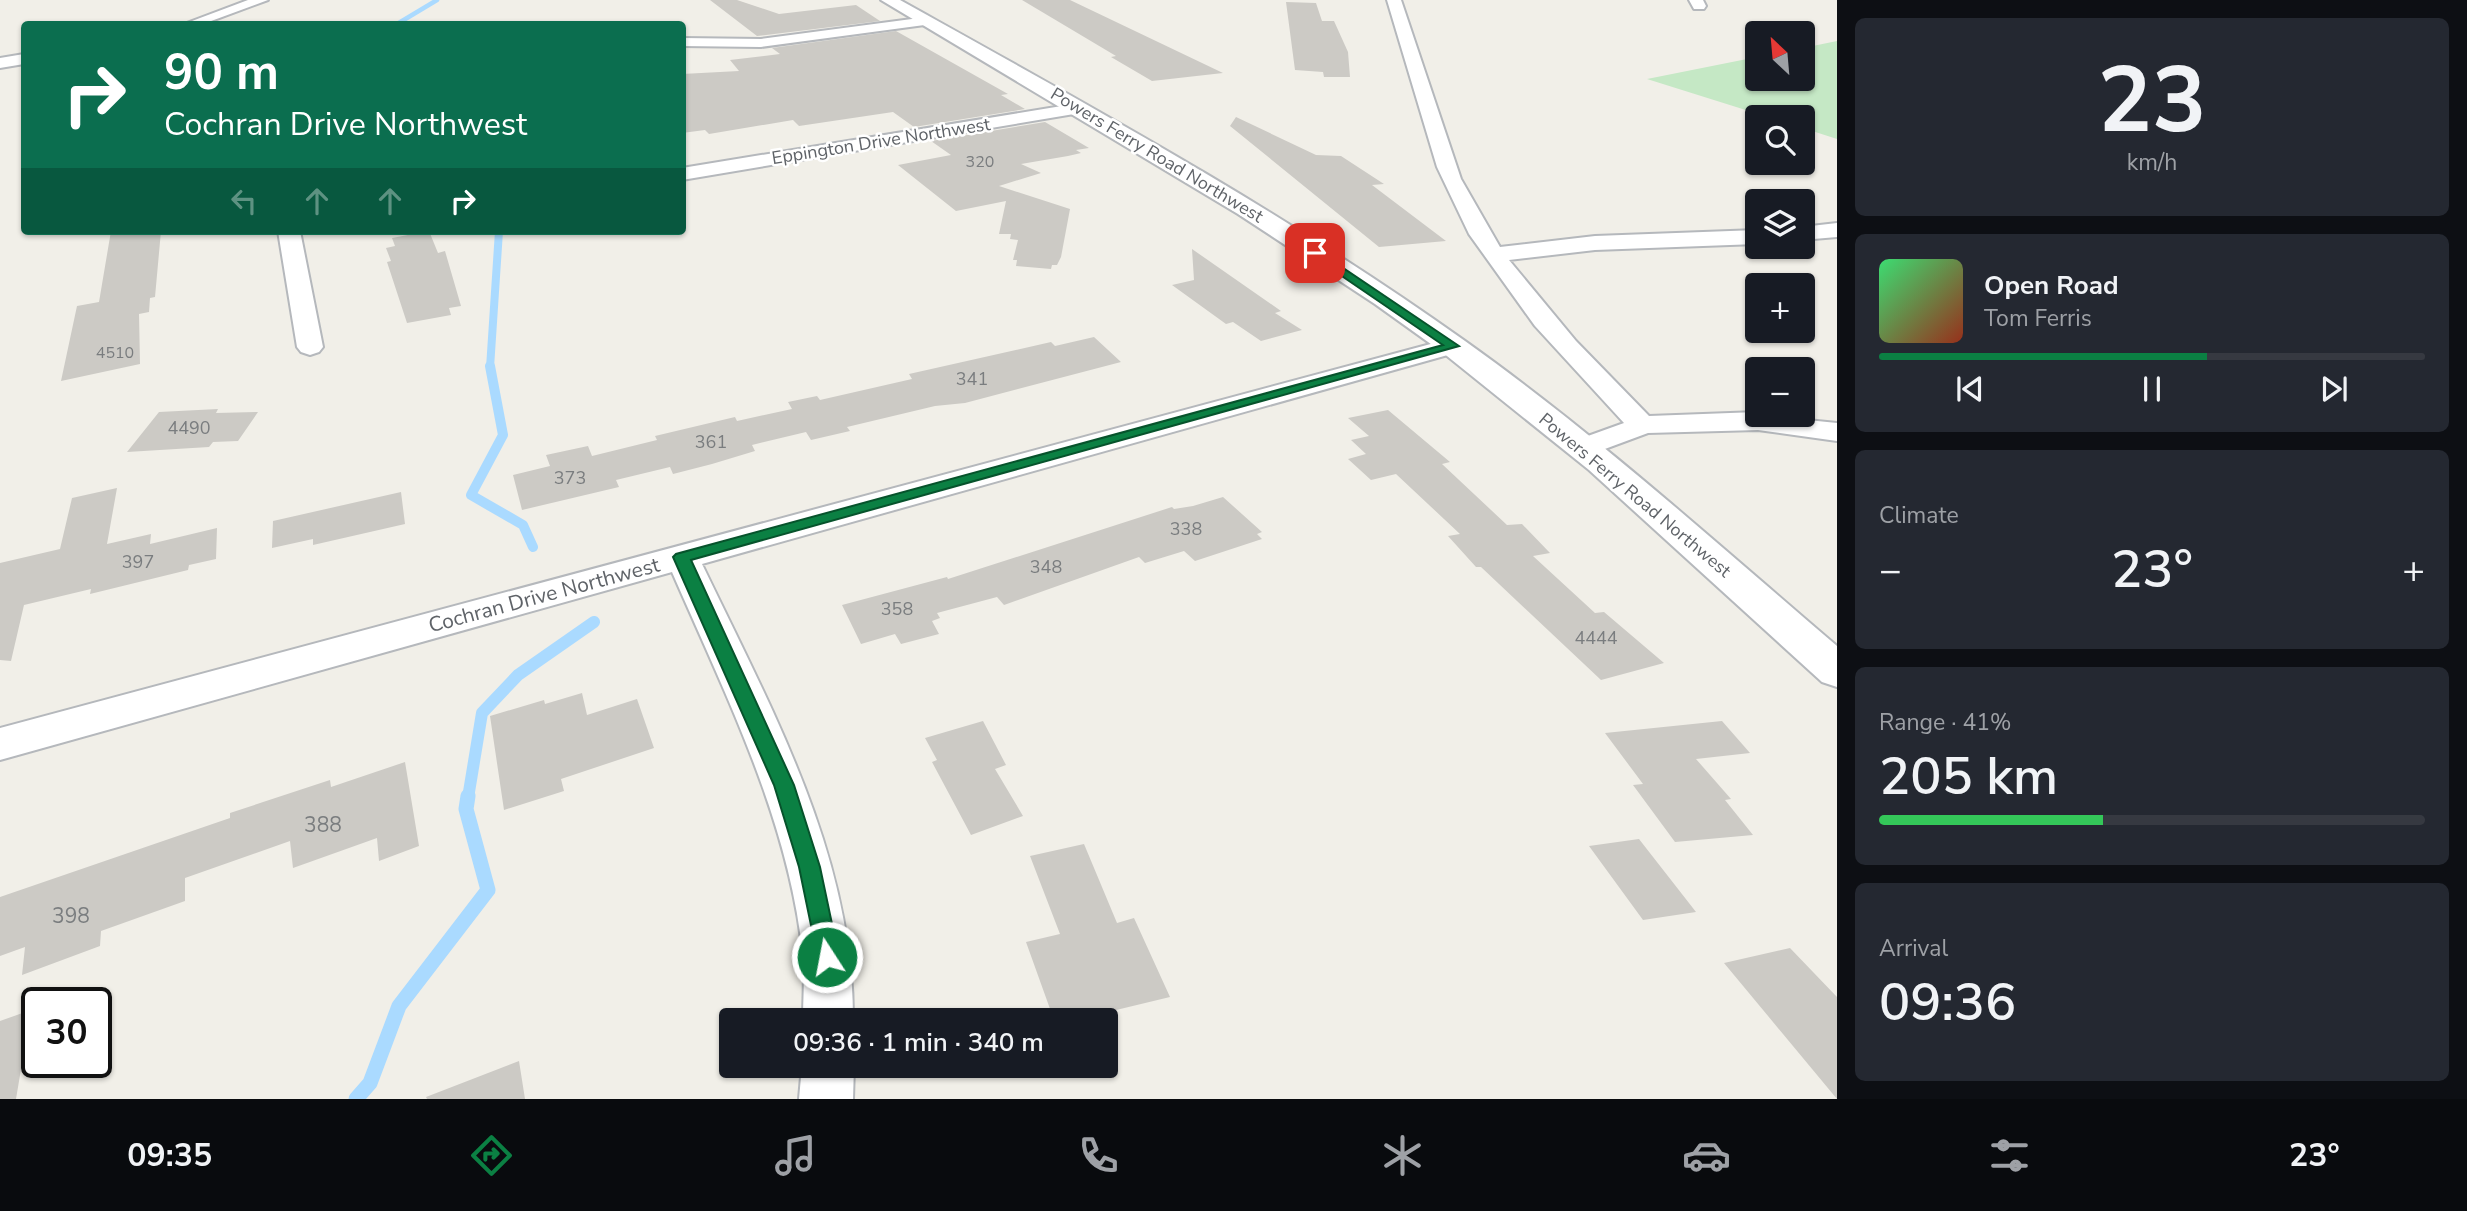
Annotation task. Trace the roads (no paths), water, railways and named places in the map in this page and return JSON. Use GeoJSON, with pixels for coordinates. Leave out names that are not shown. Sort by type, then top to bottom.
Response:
{"type":"FeatureCollection","features":[{"type":"Feature","properties":{"kind":"street"},"geometry":{"type":"LineString","coordinates":[[201,21],[261,0]]}},
{"type":"Feature","properties":{"kind":"street","name":"Powers Ferry Road Northwest"},"geometry":{"type":"LineString","coordinates":[[889,0],[1246,205],[1453,346],[1584,447],[1837,671]]}},
{"type":"Feature","properties":{"kind":"street"},"geometry":{"type":"LineString","coordinates":[[1394,0],[1428,106],[1440,154],[1462,201],[1494,255],[1547,327],[1642,425]]}},
{"type":"Feature","properties":{"kind":"street"},"geometry":{"type":"LineString","coordinates":[[686,42],[761,43],[927,21]]}},
{"type":"Feature","properties":{"kind":"street"},"geometry":{"type":"LineString","coordinates":[[0,63],[21,60]]}},
{"type":"Feature","properties":{"kind":"street","name":"Eppington Drive Northwest"},"geometry":{"type":"LineString","coordinates":[[686,173],[1080,108]]}},
{"type":"Feature","properties":{"kind":"street"},"geometry":{"type":"LineString","coordinates":[[1815,233],[1837,230]]}},
{"type":"Feature","properties":{"kind":"street"},"geometry":{"type":"LineString","coordinates":[[290,235],[310,347]]}},
{"type":"Feature","properties":{"kind":"street"},"geometry":{"type":"LineString","coordinates":[[1494,255],[1595,243],[1745,237]]}},
{"type":"Feature","properties":{"kind":"street","name":"Cochran Drive Northwest"},"geometry":{"type":"LineString","coordinates":[[0,744],[1453,346]]}},
{"type":"Feature","properties":{"kind":"street"},"geometry":{"type":"LineString","coordinates":[[1584,447],[1633,431],[1642,425],[1758,421],[1837,432]]}},
{"type":"Feature","properties":{"kind":"street"},"geometry":{"type":"LineString","coordinates":[[681,557],[784,785],[810,867],[827,957],[828,1008]]}},
{"type":"Feature","properties":{"kind":"street"},"geometry":{"type":"LineString","coordinates":[[826,1099],[827,1078]]}},
{"type":"Feature","properties":{"kind":"waterway"},"geometry":{"type":"LineString","coordinates":[[402,21],[437,0]]}},
{"type":"Feature","properties":{"kind":"waterway"},"geometry":{"type":"LineString","coordinates":[[490,367],[499,235]]}},
{"type":"Feature","properties":{"kind":"waterway"},"geometry":{"type":"LineString","coordinates":[[490,367],[503,435],[471,495],[523,525],[533,547]]}},
{"type":"Feature","properties":{"kind":"waterway"},"geometry":{"type":"LineString","coordinates":[[468,798],[482,713],[518,675],[594,622]]}},
{"type":"Feature","properties":{"kind":"waterway"},"geometry":{"type":"LineString","coordinates":[[356,1099],[370,1083],[399,1006],[488,890],[466,809],[468,796]]}}]}
